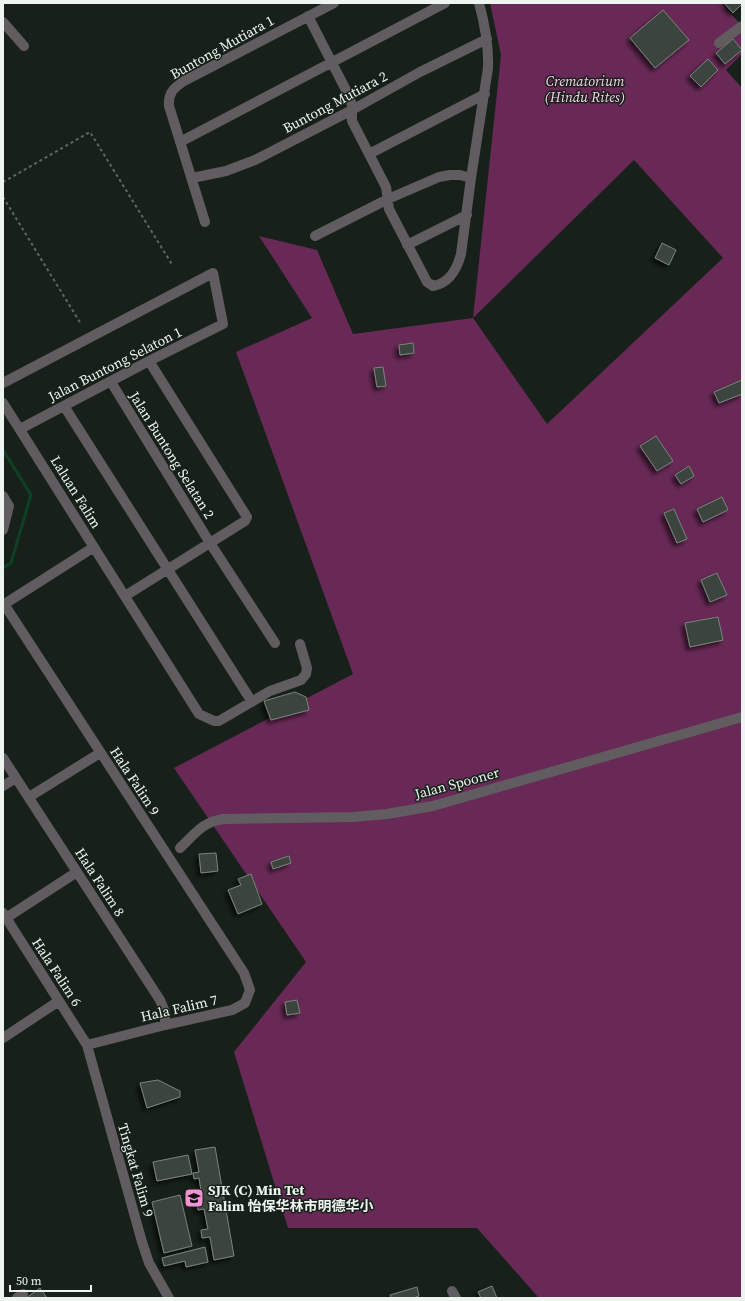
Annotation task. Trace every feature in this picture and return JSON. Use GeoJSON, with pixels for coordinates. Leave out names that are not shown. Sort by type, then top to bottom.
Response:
{"type":"FeatureCollection","features":[{"type":"Feature","properties":{"kind":"street","name":"Buntong Mutiara 1"},"geometry":{"type":"LineString","coordinates":[[205,222],[169,106],[168,98],[171,92],[176,86],[184,81],[334,3]]}},
{"type":"Feature","properties":{"kind":"street"},"geometry":{"type":"LineString","coordinates":[[180,142],[444,3]]}},
{"type":"Feature","properties":{"kind":"street"},"geometry":{"type":"LineString","coordinates":[[308,16],[351,100],[352,121],[386,187],[389,209],[427,282],[433,286],[439,285],[453,274],[458,266],[461,254],[488,68],[489,52],[479,3]]}},
{"type":"Feature","properties":{"kind":"street"},"geometry":{"type":"LineString","coordinates":[[3,22],[24,46]]}},
{"type":"Feature","properties":{"kind":"street"},"geometry":{"type":"LineString","coordinates":[[719,43],[742,26]]}},
{"type":"Feature","properties":{"kind":"street","name":"Buntong Mutiara 2"},"geometry":{"type":"LineString","coordinates":[[192,178],[226,171],[255,160],[352,110],[420,72],[487,39]]}},
{"type":"Feature","properties":{"kind":"street"},"geometry":{"type":"LineString","coordinates":[[369,154],[485,94]]}},
{"type":"Feature","properties":{"kind":"street"},"geometry":{"type":"LineString","coordinates":[[315,236],[388,199],[439,178],[450,175],[460,175],[471,178]]}},
{"type":"Feature","properties":{"kind":"street"},"geometry":{"type":"LineString","coordinates":[[407,245],[467,215]]}},
{"type":"Feature","properties":{"kind":"street","name":"Jalan Buntong Selaton 1"},"geometry":{"type":"LineString","coordinates":[[3,383],[213,273],[223,324],[20,429]]}},
{"type":"Feature","properties":{"kind":"street"},"geometry":{"type":"LineString","coordinates":[[124,596],[246,521],[247,517],[150,361]]}},
{"type":"Feature","properties":{"kind":"street","name":"Jalan Buntong Selatan 2"},"geometry":{"type":"LineString","coordinates":[[111,382],[210,543],[275,643]]}},
{"type":"Feature","properties":{"kind":"street","name":"Laluan Falim"},"geometry":{"type":"LineString","coordinates":[[3,403],[199,714],[214,721],[218,721],[270,691],[301,680],[306,674],[307,668],[300,644]]}},
{"type":"Feature","properties":{"kind":"street"},"geometry":{"type":"LineString","coordinates":[[64,406],[252,702]]}},
{"type":"Feature","properties":{"kind":"street"},"geometry":{"type":"LineString","coordinates":[[3,496],[9,506],[3,530]]}},
{"type":"Feature","properties":{"kind":"street"},"geometry":{"type":"LineString","coordinates":[[4,604],[94,547]]}},
{"type":"Feature","properties":{"kind":"street","name":"Hala Falim 9"},"geometry":{"type":"LineString","coordinates":[[4,604],[244,973]]}},
{"type":"Feature","properties":{"kind":"street","name":"Jalan Spooner"},"geometry":{"type":"LineString","coordinates":[[180,848],[203,826],[212,821],[224,819],[353,817],[387,814],[433,806],[742,717]]}},
{"type":"Feature","properties":{"kind":"street"},"geometry":{"type":"LineString","coordinates":[[29,797],[100,753]]}},
{"type":"Feature","properties":{"kind":"street","name":"Hala Falim 8"},"geometry":{"type":"LineString","coordinates":[[3,758],[160,1000],[165,1012],[166,1025]]}},
{"type":"Feature","properties":{"kind":"street"},"geometry":{"type":"LineString","coordinates":[[3,786],[16,778]]}},
{"type":"Feature","properties":{"kind":"street"},"geometry":{"type":"LineString","coordinates":[[4,915],[77,872]]}},
{"type":"Feature","properties":{"kind":"street","name":"Hala Falim 6"},"geometry":{"type":"LineString","coordinates":[[4,915],[87,1045]]}},
{"type":"Feature","properties":{"kind":"street","name":"Hala Falim 7"},"geometry":{"type":"LineString","coordinates":[[87,1045],[232,1010],[245,1003],[250,990],[244,973]]}},
{"type":"Feature","properties":{"kind":"street"},"geometry":{"type":"LineString","coordinates":[[3,1038],[59,1001]]}},
{"type":"Feature","properties":{"kind":"street","name":"Tingkat Falim 9"},"geometry":{"type":"LineString","coordinates":[[87,1045],[142,1242],[149,1263],[169,1298]]}},
{"type":"Feature","properties":{"kind":"path"},"geometry":{"type":"LineString","coordinates":[[3,182],[90,132],[173,266]]}},
{"type":"Feature","properties":{"kind":"path"},"geometry":{"type":"LineString","coordinates":[[3,197],[81,324]]}},
{"type":"Feature","properties":{"kind":"green space","name":"Crematorium (Hindu Rites)"},"geometry":{"type":"Polygon","coordinates":[[[490,3],[721,3],[742,26],[742,54],[726,70],[742,88],[742,1298],[539,1298],[477,1228],[288,1228],[234,1052],[306,962],[174,768],[353,674],[236,352],[312,318],[259,236],[317,250],[353,334],[473,318],[501,55],[490,3]],[[634,160],[473,318],[547,424],[723,258],[634,160]]]}},
{"type":"Feature","properties":{"kind":"building"},"geometry":{"type":"Polygon","coordinates":[[[724,3],[742,3],[742,4],[733,13],[724,3]]]}},
{"type":"Feature","properties":{"kind":"building"},"geometry":{"type":"Polygon","coordinates":[[[663,10],[689,40],[655,68],[630,38],[663,10]]]}},
{"type":"Feature","properties":{"kind":"building"},"geometry":{"type":"Polygon","coordinates":[[[733,39],[742,50],[725,64],[716,53],[733,39]]]}},
{"type":"Feature","properties":{"kind":"building"},"geometry":{"type":"Polygon","coordinates":[[[708,59],[718,70],[701,87],[690,76],[708,59]]]}},
{"type":"Feature","properties":{"kind":"building"},"geometry":{"type":"Polygon","coordinates":[[[662,243],[676,250],[669,265],[655,258],[662,243]]]}},
{"type":"Feature","properties":{"kind":"building"},"geometry":{"type":"Polygon","coordinates":[[[413,343],[414,353],[400,355],[399,345],[413,343]]]}},
{"type":"Feature","properties":{"kind":"building"},"geometry":{"type":"Polygon","coordinates":[[[383,367],[386,386],[377,387],[374,368],[383,367]]]}},
{"type":"Feature","properties":{"kind":"building"},"geometry":{"type":"Polygon","coordinates":[[[742,380],[742,394],[719,403],[714,392],[742,380]]]}},
{"type":"Feature","properties":{"kind":"building"},"geometry":{"type":"Polygon","coordinates":[[[656,436],[673,461],[657,471],[640,446],[656,436]]]}},
{"type":"Feature","properties":{"kind":"building"},"geometry":{"type":"Polygon","coordinates":[[[689,466],[694,476],[681,484],[675,475],[689,466]]]}},
{"type":"Feature","properties":{"kind":"building"},"geometry":{"type":"Polygon","coordinates":[[[722,497],[728,510],[703,522],[697,509],[722,497]]]}},
{"type":"Feature","properties":{"kind":"building"},"geometry":{"type":"Polygon","coordinates":[[[674,509],[687,539],[677,543],[664,513],[674,509]]]}},
{"type":"Feature","properties":{"kind":"building"},"geometry":{"type":"Polygon","coordinates":[[[717,573],[727,595],[710,602],[701,580],[717,573]]]}},
{"type":"Feature","properties":{"kind":"building"},"geometry":{"type":"Polygon","coordinates":[[[718,617],[723,640],[690,647],[685,623],[718,617]]]}},
{"type":"Feature","properties":{"kind":"building"},"geometry":{"type":"Polygon","coordinates":[[[295,692],[306,697],[309,710],[271,720],[264,701],[295,692]]]}},
{"type":"Feature","properties":{"kind":"building"},"geometry":{"type":"Polygon","coordinates":[[[216,853],[218,871],[201,873],[199,854],[216,853]]]}},
{"type":"Feature","properties":{"kind":"building"},"geometry":{"type":"Polygon","coordinates":[[[289,856],[291,863],[273,869],[271,862],[289,856]]]}},
{"type":"Feature","properties":{"kind":"building"},"geometry":{"type":"Polygon","coordinates":[[[251,874],[262,904],[238,914],[228,890],[241,885],[238,879],[251,874]]]}},
{"type":"Feature","properties":{"kind":"building"},"geometry":{"type":"Polygon","coordinates":[[[297,1000],[300,1013],[287,1015],[285,1002],[297,1000]]]}},
{"type":"Feature","properties":{"kind":"building"},"geometry":{"type":"Polygon","coordinates":[[[158,1080],[180,1091],[180,1097],[147,1108],[140,1083],[158,1080]]]}},
{"type":"Feature","properties":{"kind":"building"},"geometry":{"type":"Polygon","coordinates":[[[215,1147],[234,1256],[214,1260],[210,1237],[202,1238],[201,1230],[208,1229],[204,1209],[198,1210],[196,1198],[202,1197],[199,1178],[194,1179],[193,1173],[199,1172],[195,1150],[215,1147]]]}},
{"type":"Feature","properties":{"kind":"building"},"geometry":{"type":"Polygon","coordinates":[[[188,1155],[192,1174],[157,1181],[153,1162],[188,1155]]]}},
{"type":"Feature","properties":{"kind":"building"},"geometry":{"type":"Polygon","coordinates":[[[180,1195],[192,1246],[164,1253],[152,1202],[180,1195]]]}},
{"type":"Feature","properties":{"kind":"building"},"geometry":{"type":"Polygon","coordinates":[[[205,1247],[208,1262],[186,1267],[185,1261],[164,1266],[162,1258],[205,1247]]]}},
{"type":"Feature","properties":{"kind":"building"},"geometry":{"type":"Polygon","coordinates":[[[492,1286],[497,1298],[481,1298],[478,1292],[492,1286]]]}},
{"type":"Feature","properties":{"kind":"building"},"geometry":{"type":"Polygon","coordinates":[[[417,1287],[419,1296],[413,1298],[391,1298],[390,1295],[417,1287]]]}},
{"type":"Feature","properties":{"kind":"building"},"geometry":{"type":"Polygon","coordinates":[[[40,1288],[47,1298],[26,1298],[40,1288]]]}},
{"type":"Feature","properties":{"kind":"waterway"},"geometry":{"type":"LineString","coordinates":[[3,450],[31,495],[11,563],[3,568]]}},
{"type":"Feature","properties":{"kind":"place","name":"SJK (C) Min Tet Falim 怡保华林市明德华小"},"geometry":{"type":"Point","coordinates":[194,1198]}}]}
